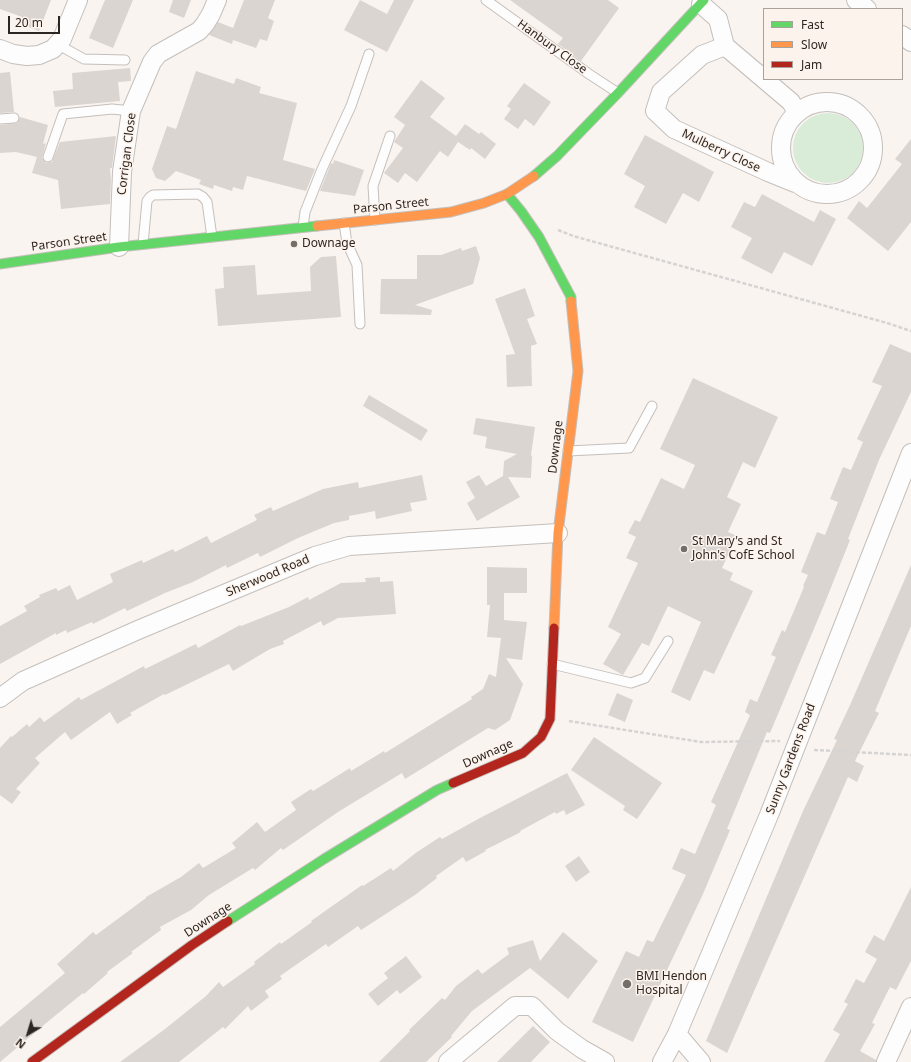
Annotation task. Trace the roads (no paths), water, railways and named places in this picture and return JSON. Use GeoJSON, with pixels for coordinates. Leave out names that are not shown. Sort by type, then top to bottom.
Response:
{"type":"FeatureCollection","features":[{"type":"Feature","properties":{"kind":"street"},"geometry":{"type":"LineString","coordinates":[[0,49],[13,54],[28,56],[39,55],[53,49],[62,39],[78,0]]}},
{"type":"Feature","properties":{"kind":"street","name":"Corrigan Close"},"geometry":{"type":"LineString","coordinates":[[118,247],[122,172],[132,111],[152,62],[158,54],[199,31],[208,19],[217,0]]}},
{"type":"Feature","properties":{"kind":"street"},"geometry":{"type":"LineString","coordinates":[[856,0],[866,8]]}},
{"type":"Feature","properties":{"kind":"street"},"geometry":{"type":"LineString","coordinates":[[703,2],[718,19],[725,46],[763,78]]}},
{"type":"Feature","properties":{"kind":"street","name":"Parson Street"},"geometry":{"type":"LineString","coordinates":[[0,264],[143,244],[452,212],[484,203],[507,194],[529,180],[557,156],[703,2]]}},
{"type":"Feature","properties":{"kind":"street"},"geometry":{"type":"LineString","coordinates":[[903,36],[911,42]]}},
{"type":"Feature","properties":{"kind":"street","name":"Mulberry Close"},"geometry":{"type":"LineString","coordinates":[[725,46],[702,55],[661,92],[655,111],[674,129],[806,189],[821,194],[837,194],[852,187],[864,176],[873,157],[873,140],[868,125],[857,113],[840,104],[824,102],[808,106],[797,113],[786,126],[781,141],[782,157],[787,172],[795,183]]}},
{"type":"Feature","properties":{"kind":"street"},"geometry":{"type":"LineString","coordinates":[[765,80],[791,102],[797,113]]}},
{"type":"Feature","properties":{"kind":"street","name":"Downage"},"geometry":{"type":"LineString","coordinates":[[32,1062],[192,945],[324,859],[437,790],[522,753],[541,737],[550,719],[558,533],[578,371],[570,297],[539,237],[507,194]]}},
{"type":"Feature","properties":{"kind":"street","name":"Sunny Gardens Road"},"geometry":{"type":"LineString","coordinates":[[662,1062],[676,1034],[769,815],[911,453]]}},
{"type":"Feature","properties":{"kind":"street","name":"Sherwood Road"},"geometry":{"type":"LineString","coordinates":[[0,698],[23,681],[315,556],[349,546],[558,533]]}},
{"type":"Feature","properties":{"kind":"street"},"geometry":{"type":"LineString","coordinates":[[448,1062],[515,1006],[532,1006],[557,1030],[605,1062]]}},
{"type":"Feature","properties":{"kind":"street"},"geometry":{"type":"LineString","coordinates":[[886,1062],[911,1007]]}},
{"type":"Feature","properties":{"kind":"street"},"geometry":{"type":"LineString","coordinates":[[676,1034],[701,1062]]}},
{"type":"Feature","properties":{"kind":"lane","name":"Hanbury Close"},"geometry":{"type":"LineString","coordinates":[[486,0],[618,93]]}},
{"type":"Feature","properties":{"kind":"lane"},"geometry":{"type":"LineString","coordinates":[[57,44],[84,60],[125,60]]}},
{"type":"Feature","properties":{"kind":"lane"},"geometry":{"type":"LineString","coordinates":[[303,227],[305,212],[322,169],[351,106],[369,54]]}},
{"type":"Feature","properties":{"kind":"lane"},"geometry":{"type":"LineString","coordinates":[[48,158],[63,114],[112,109],[132,111]]}},
{"type":"Feature","properties":{"kind":"lane"},"geometry":{"type":"LineString","coordinates":[[0,119],[14,118]]}},
{"type":"Feature","properties":{"kind":"lane"},"geometry":{"type":"LineString","coordinates":[[375,220],[373,186],[390,136]]}},
{"type":"Feature","properties":{"kind":"lane"},"geometry":{"type":"LineString","coordinates":[[143,244],[147,201],[153,195],[198,194],[204,197],[207,202],[212,237]]}},
{"type":"Feature","properties":{"kind":"lane"},"geometry":{"type":"LineString","coordinates":[[344,223],[347,243],[357,265],[360,324]]}},
{"type":"Feature","properties":{"kind":"lane"},"geometry":{"type":"LineString","coordinates":[[568,451],[629,448],[652,406]]}},
{"type":"Feature","properties":{"kind":"lane"},"geometry":{"type":"LineString","coordinates":[[552,664],[631,683],[645,678],[668,641]]}},
{"type":"Feature","properties":{"kind":"place","name":"Downage"},"geometry":{"type":"Point","coordinates":[294,244]}},
{"type":"Feature","properties":{"kind":"place","name":"St Mary's and St John's CofE School"},"geometry":{"type":"Point","coordinates":[684,549]}},
{"type":"Feature","properties":{"kind":"place","name":"BMI Hendon Hospital"},"geometry":{"type":"Point","coordinates":[627,984]}}]}
